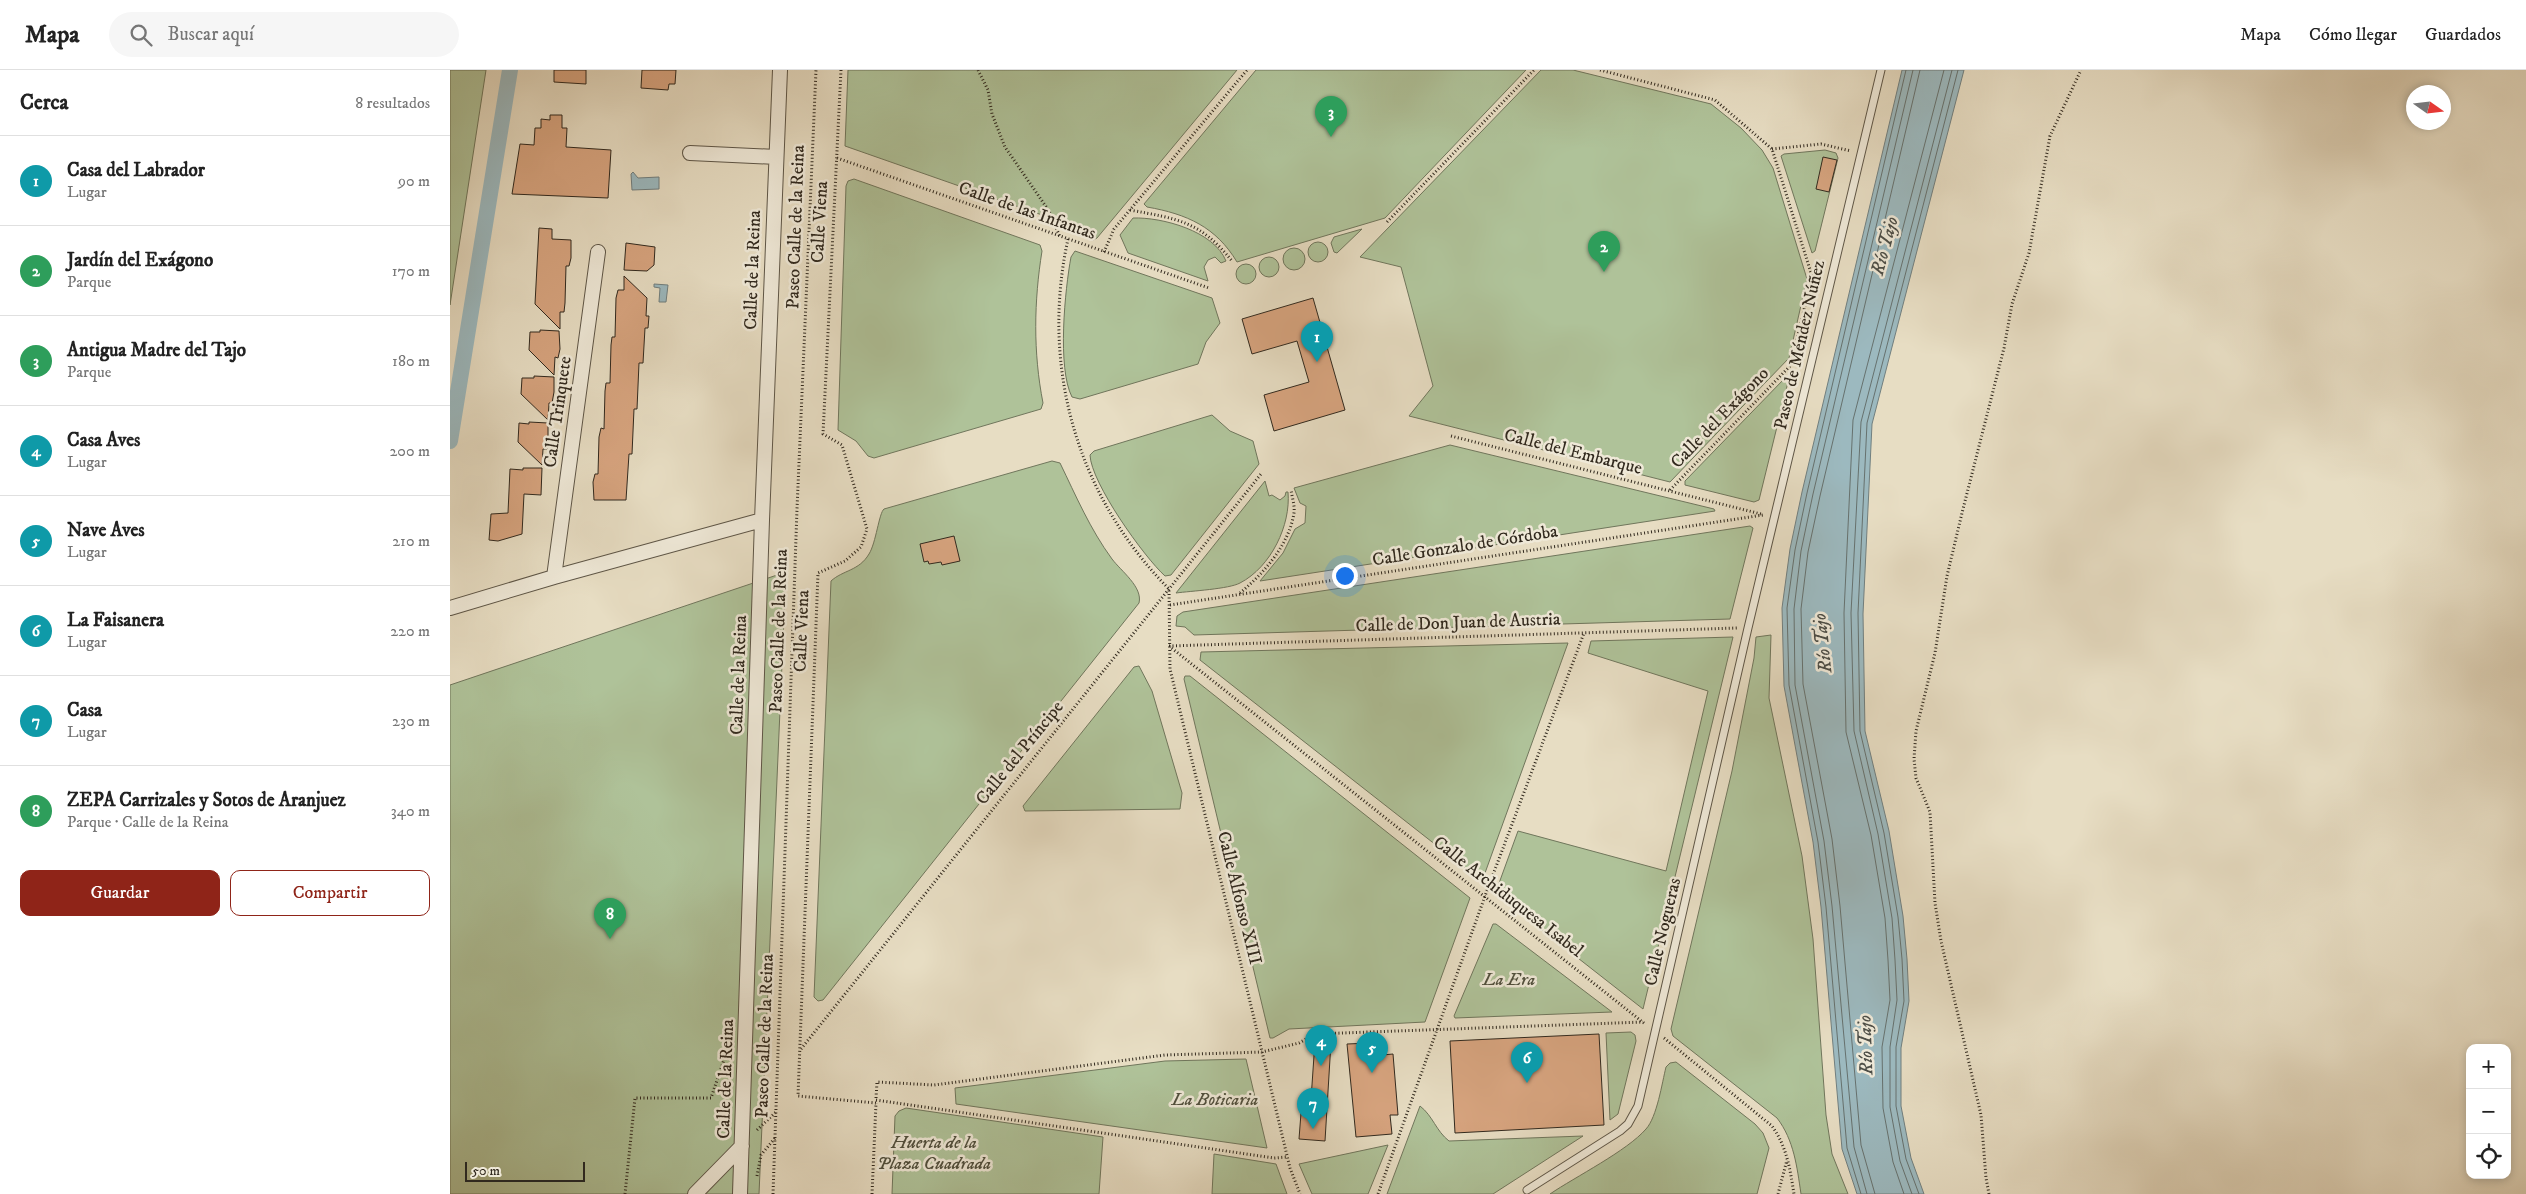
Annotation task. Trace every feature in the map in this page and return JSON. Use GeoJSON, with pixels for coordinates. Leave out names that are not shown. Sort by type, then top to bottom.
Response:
{"type":"FeatureCollection","features":[{"type":"Feature","properties":{"kind":"street","name":"Calle de la Reina"},"geometry":{"type":"LineString","coordinates":[[740,1194],[762,520],[780,70]]}},
{"type":"Feature","properties":{"kind":"street"},"geometry":{"type":"LineString","coordinates":[[690,153],[776,157]]}},
{"type":"Feature","properties":{"kind":"street","name":"Calle Trinquete"},"geometry":{"type":"LineString","coordinates":[[554,577],[598,252]]}},
{"type":"Feature","properties":{"kind":"street"},"geometry":{"type":"LineString","coordinates":[[450,608],[554,577],[762,520]]}},
{"type":"Feature","properties":{"kind":"street"},"geometry":{"type":"LineString","coordinates":[[695,1194],[742,1146]]}},
{"type":"Feature","properties":{"kind":"lane","name":"Paseo de Méndez Núñez"},"geometry":{"type":"LineString","coordinates":[[1748,628],[1881,70]]}},
{"type":"Feature","properties":{"kind":"lane","name":"Calle Nogueras"},"geometry":{"type":"LineString","coordinates":[[1527,1190],[1628,1124],[1638,1106],[1748,628]]}},
{"type":"Feature","properties":{"kind":"path","name":"Paseo Calle de la Reina"},"geometry":{"type":"LineString","coordinates":[[773,1194],[798,489],[816,70]]}},
{"type":"Feature","properties":{"kind":"path","name":"Calle Viena"},"geometry":{"type":"LineString","coordinates":[[841,70],[823,434],[842,445],[866,529],[861,547],[845,561],[818,573],[798,1096],[876,1101]]}},
{"type":"Feature","properties":{"kind":"path"},"geometry":{"type":"LineString","coordinates":[[978,70],[988,90],[992,114],[1005,146],[1049,211],[1060,237]]}},
{"type":"Feature","properties":{"kind":"path"},"geometry":{"type":"LineString","coordinates":[[1104,252],[1114,229],[1247,70]]}},
{"type":"Feature","properties":{"kind":"path"},"geometry":{"type":"LineString","coordinates":[[1388,222],[1534,70]]}},
{"type":"Feature","properties":{"kind":"path"},"geometry":{"type":"LineString","coordinates":[[1600,70],[1715,100],[1772,149],[1821,144],[1862,153]]}},
{"type":"Feature","properties":{"kind":"path"},"geometry":{"type":"LineString","coordinates":[[1989,1194],[1981,1115],[1941,941],[1935,904],[1930,812],[1916,778],[1914,759],[1916,731],[1935,653],[1947,576],[2002,357],[2012,304],[2028,253],[2050,136],[2081,70]]}},
{"type":"Feature","properties":{"kind":"path","name":"Calle del Exágono"},"geometry":{"type":"LineString","coordinates":[[1669,490],[1791,365],[1812,276],[1772,149]]}},
{"type":"Feature","properties":{"kind":"path","name":"Calle de las Infantas"},"geometry":{"type":"LineString","coordinates":[[837,158],[1209,288]]}},
{"type":"Feature","properties":{"kind":"path"},"geometry":{"type":"LineString","coordinates":[[1130,210],[1164,216],[1194,226],[1216,240],[1232,261]]}},
{"type":"Feature","properties":{"kind":"path"},"geometry":{"type":"LineString","coordinates":[[1068,240],[1060,288],[1058,333],[1064,390],[1072,428],[1090,476],[1111,516],[1133,549],[1169,589]]}},
{"type":"Feature","properties":{"kind":"path","name":"Calle del Embarque"},"geometry":{"type":"LineString","coordinates":[[1451,436],[1774,518]]}},
{"type":"Feature","properties":{"kind":"path","name":"Calle del Príncipe"},"geometry":{"type":"LineString","coordinates":[[800,1050],[1262,474]]}},
{"type":"Feature","properties":{"kind":"path"},"geometry":{"type":"LineString","coordinates":[[1239,594],[1270,563],[1286,537],[1294,512],[1291,490]]}},
{"type":"Feature","properties":{"kind":"path","name":"Calle Gonzalo de Córdoba"},"geometry":{"type":"LineString","coordinates":[[1170,605],[1763,514]]}},
{"type":"Feature","properties":{"kind":"path","name":"Calle Alfonso XIII"},"geometry":{"type":"LineString","coordinates":[[1169,589],[1170,669],[1287,1158],[1300,1194]]}},
{"type":"Feature","properties":{"kind":"path","name":"Calle de Don Juan de Austria"},"geometry":{"type":"LineString","coordinates":[[1169,646],[1748,628]]}},
{"type":"Feature","properties":{"kind":"path"},"geometry":{"type":"LineString","coordinates":[[1378,1194],[1485,896],[1584,633]]}},
{"type":"Feature","properties":{"kind":"path","name":"Calle Archiduquesa Isabel"},"geometry":{"type":"LineString","coordinates":[[1169,646],[1644,1022],[1772,1126],[1781,1139],[1787,1154],[1794,1194]]}},
{"type":"Feature","properties":{"kind":"path"},"geometry":{"type":"LineString","coordinates":[[872,1194],[877,1082],[934,1085],[1165,1055],[1262,1052],[1299,1043],[1315,1034],[1644,1022]]}},
{"type":"Feature","properties":{"kind":"path"},"geometry":{"type":"LineString","coordinates":[[625,1194],[635,1098],[711,1098],[733,1033]]}},
{"type":"Feature","properties":{"kind":"path"},"geometry":{"type":"LineString","coordinates":[[876,1101],[1274,1158],[1287,1158]]}},
{"type":"Feature","properties":{"kind":"path"},"geometry":{"type":"LineString","coordinates":[[742,1146],[776,1111]]}},
{"type":"Feature","properties":{"kind":"path"},"geometry":{"type":"LineString","coordinates":[[755,1184],[761,1155],[775,1138]]}},
{"type":"Feature","properties":{"kind":"path"},"geometry":{"type":"LineString","coordinates":[[1778,1194],[1786,1168],[1787,1154]]}},
{"type":"Feature","properties":{"kind":"green space"},"geometry":{"type":"Polygon","coordinates":[[[450,70],[486,70],[450,305],[450,70]]]}},
{"type":"Feature","properties":{"kind":"green space"},"geometry":{"type":"Polygon","coordinates":[[[848,70],[1237,70],[1097,238],[1093,240],[1071,232],[1062,222],[845,146],[848,70]]]}},
{"type":"Feature","properties":{"kind":"green space"},"geometry":{"type":"Polygon","coordinates":[[[1256,70],[1526,70],[1385,218],[1237,262],[1220,240],[1199,224],[1188,218],[1147,207],[1144,204],[1256,70]]]}},
{"type":"Feature","properties":{"kind":"green space"},"geometry":{"type":"Polygon","coordinates":[[[1541,70],[1573,70],[1711,104],[1741,128],[1762,150],[1773,168],[1807,279],[1789,358],[1670,482],[1409,416],[1433,386],[1401,267],[1360,257],[1541,70]]]}},
{"type":"Feature","properties":{"kind":"green space"},"geometry":{"type":"Polygon","coordinates":[[[1825,150],[1836,153],[1838,158],[1815,251],[1812,253],[1781,156],[1784,154],[1825,150]]]}},
{"type":"Feature","properties":{"kind":"green space"},"geometry":{"type":"Polygon","coordinates":[[[854,179],[1040,245],[1042,251],[1037,289],[1036,346],[1043,403],[1041,409],[874,458],[868,456],[856,441],[838,430],[846,186],[848,181],[854,179]]]}},
{"type":"Feature","properties":{"kind":"green space"},"geometry":{"type":"Polygon","coordinates":[[[1133,218],[1145,218],[1172,223],[1199,234],[1220,250],[1226,261],[1221,263],[1215,257],[1208,260],[1204,267],[1208,281],[1128,253],[1120,235],[1133,218]]]}},
{"type":"Feature","properties":{"kind":"green space"},"geometry":{"type":"Polygon","coordinates":[[[1362,229],[1337,253],[1334,252],[1331,243],[1334,237],[1362,229]]]}},
{"type":"Feature","properties":{"kind":"green space"},"geometry":{"type":"Polygon","coordinates":[[[1314,242],[1322,242],[1328,248],[1328,256],[1322,262],[1314,262],[1308,256],[1308,248],[1314,242]]]}},
{"type":"Feature","properties":{"kind":"green space"},"geometry":{"type":"Polygon","coordinates":[[[1294,248],[1302,251],[1305,259],[1302,267],[1294,270],[1286,267],[1283,259],[1286,251],[1294,248]]]}},
{"type":"Feature","properties":{"kind":"green space"},"geometry":{"type":"Polygon","coordinates":[[[1075,251],[1212,298],[1220,323],[1206,342],[1198,364],[1080,399],[1072,397],[1067,384],[1065,367],[1064,328],[1071,257],[1075,251]]]}},
{"type":"Feature","properties":{"kind":"green space"},"geometry":{"type":"Polygon","coordinates":[[[1265,257],[1273,257],[1279,263],[1279,271],[1273,277],[1265,277],[1259,271],[1259,263],[1265,257]]]}},
{"type":"Feature","properties":{"kind":"green space"},"geometry":{"type":"Polygon","coordinates":[[[1242,264],[1250,264],[1256,270],[1256,278],[1250,284],[1242,284],[1236,278],[1236,270],[1242,264]]]}},
{"type":"Feature","properties":{"kind":"green space"},"geometry":{"type":"Polygon","coordinates":[[[1784,379],[1788,379],[1788,382],[1759,500],[1754,502],[1685,485],[1685,481],[1784,379]]]}},
{"type":"Feature","properties":{"kind":"green space"},"geometry":{"type":"Polygon","coordinates":[[[1212,415],[1230,431],[1253,441],[1259,464],[1171,575],[1165,576],[1132,537],[1120,519],[1099,483],[1090,455],[1094,451],[1212,415]]]}},
{"type":"Feature","properties":{"kind":"green space"},"geometry":{"type":"Polygon","coordinates":[[[1450,445],[1714,509],[1715,511],[1260,581],[1283,553],[1295,529],[1305,523],[1306,506],[1300,503],[1294,488],[1450,445]]]}},
{"type":"Feature","properties":{"kind":"green space"},"geometry":{"type":"Polygon","coordinates":[[[1052,461],[1060,463],[1097,536],[1112,559],[1135,585],[1138,591],[1139,603],[823,1000],[818,1001],[814,997],[831,581],[865,560],[876,536],[884,509],[1052,461]]]}},
{"type":"Feature","properties":{"kind":"green space"},"geometry":{"type":"Polygon","coordinates":[[[1265,481],[1269,496],[1272,495],[1280,500],[1288,492],[1286,518],[1277,544],[1270,556],[1251,576],[1235,585],[1176,593],[1265,481]]]}},
{"type":"Feature","properties":{"kind":"green space"},"geometry":{"type":"Polygon","coordinates":[[[1750,526],[1753,528],[1730,619],[1194,635],[1185,627],[1176,626],[1177,616],[1183,612],[1750,526]]]}},
{"type":"Feature","properties":{"kind":"green space"},"geometry":{"type":"Polygon","coordinates":[[[786,572],[759,1194],[450,1194],[450,685],[786,572]]]}},
{"type":"Feature","properties":{"kind":"green space"},"geometry":{"type":"Polygon","coordinates":[[[1771,635],[1769,698],[1802,856],[1813,939],[1826,1115],[1832,1154],[1848,1194],[1801,1194],[1791,1145],[1783,1126],[1777,1118],[1673,1036],[1671,1029],[1732,771],[1754,658],[1756,637],[1771,635]]]}},
{"type":"Feature","properties":{"kind":"green space"},"geometry":{"type":"Polygon","coordinates":[[[1733,637],[1643,1009],[1497,895],[1498,886],[1518,831],[1666,871],[1708,691],[1588,653],[1591,641],[1733,637]]]}},
{"type":"Feature","properties":{"kind":"green space"},"geometry":{"type":"Polygon","coordinates":[[[1568,643],[1485,873],[1478,878],[1200,660],[1201,652],[1568,643]]]}},
{"type":"Feature","properties":{"kind":"green space"},"geometry":{"type":"Polygon","coordinates":[[[1139,666],[1152,691],[1182,793],[1180,809],[1025,811],[1023,806],[1134,667],[1139,666]]]}},
{"type":"Feature","properties":{"kind":"green space"},"geometry":{"type":"Polygon","coordinates":[[[1185,676],[1190,676],[1470,898],[1425,1022],[1289,1029],[1270,1038],[1184,679],[1185,676]]]}},
{"type":"Feature","properties":{"kind":"green space","name":"La Era"},"geometry":{"type":"Polygon","coordinates":[[[1493,924],[1496,924],[1612,1012],[1455,1018],[1454,1016],[1493,924]]]}},
{"type":"Feature","properties":{"kind":"green space"},"geometry":{"type":"Polygon","coordinates":[[[1631,1032],[1635,1035],[1636,1041],[1618,1114],[1610,1120],[1606,1033],[1631,1032]]]}},
{"type":"Feature","properties":{"kind":"green space","name":"La Boticaria"},"geometry":{"type":"Polygon","coordinates":[[[1246,1059],[1267,1148],[956,1104],[955,1088],[1165,1061],[1246,1059]]]}},
{"type":"Feature","properties":{"kind":"green space"},"geometry":{"type":"Polygon","coordinates":[[[1676,1062],[1755,1124],[1763,1133],[1769,1148],[1757,1194],[1550,1194],[1614,1155],[1646,1129],[1656,1108],[1666,1067],[1670,1063],[1676,1062]]]}},
{"type":"Feature","properties":{"kind":"green space"},"geometry":{"type":"Polygon","coordinates":[[[1420,1106],[1449,1141],[1583,1136],[1493,1194],[1387,1194],[1420,1106]]]}},
{"type":"Feature","properties":{"kind":"green space","name":"Huerta de la Plaza Cuadrada"},"geometry":{"type":"Polygon","coordinates":[[[906,1108],[1103,1137],[1099,1194],[892,1194],[895,1116],[899,1111],[906,1108]]]}},
{"type":"Feature","properties":{"kind":"green space"},"geometry":{"type":"Polygon","coordinates":[[[1388,1145],[1368,1194],[1312,1194],[1299,1164],[1388,1145]]]}},
{"type":"Feature","properties":{"kind":"green space"},"geometry":{"type":"Polygon","coordinates":[[[1214,1154],[1276,1164],[1287,1194],[1212,1194],[1214,1154]]]}},
{"type":"Feature","properties":{"kind":"water","name":"Río Tajo"},"geometry":{"type":"Polygon","coordinates":[[[1902,70],[1964,70],[1872,424],[1863,614],[1865,731],[1889,831],[1903,916],[1907,959],[1909,1001],[1901,1048],[1901,1106],[1911,1158],[1924,1194],[1857,1194],[1842,1149],[1821,907],[1813,842],[1784,686],[1782,608],[1790,549],[1802,492],[1902,70]]]}},
{"type":"Feature","properties":{"kind":"water"},"geometry":{"type":"Polygon","coordinates":[[[633,172],[638,178],[659,177],[659,189],[632,190],[631,174],[633,172]]]}},
{"type":"Feature","properties":{"kind":"water"},"geometry":{"type":"Polygon","coordinates":[[[654,284],[668,285],[666,302],[659,302],[660,288],[654,287],[654,284]]]}},
{"type":"Feature","properties":{"kind":"building"},"geometry":{"type":"Polygon","coordinates":[[[554,70],[586,70],[586,84],[554,82],[554,70]]]}},
{"type":"Feature","properties":{"kind":"building"},"geometry":{"type":"Polygon","coordinates":[[[642,70],[676,70],[675,84],[669,84],[668,90],[641,88],[642,70]]]}},
{"type":"Feature","properties":{"kind":"building"},"geometry":{"type":"Polygon","coordinates":[[[550,115],[562,115],[562,128],[567,128],[566,147],[611,150],[608,198],[512,194],[520,144],[534,145],[535,128],[541,128],[541,119],[550,120],[550,115]]]}},
{"type":"Feature","properties":{"kind":"building"},"geometry":{"type":"Polygon","coordinates":[[[1823,157],[1837,160],[1829,192],[1816,189],[1823,157]]]}},
{"type":"Feature","properties":{"kind":"building"},"geometry":{"type":"Polygon","coordinates":[[[539,228],[552,229],[552,239],[571,240],[571,258],[569,266],[566,266],[565,303],[564,312],[560,312],[560,329],[535,304],[539,228]]]}},
{"type":"Feature","properties":{"kind":"building"},"geometry":{"type":"Polygon","coordinates":[[[626,243],[655,247],[654,265],[647,271],[624,270],[626,243]]]}},
{"type":"Feature","properties":{"kind":"building"},"geometry":{"type":"Polygon","coordinates":[[[624,276],[647,298],[646,316],[649,316],[648,328],[645,328],[643,363],[639,363],[637,409],[634,409],[632,454],[629,454],[626,500],[594,500],[593,482],[595,474],[598,474],[599,437],[601,428],[604,429],[606,383],[610,383],[611,345],[612,337],[615,337],[616,298],[618,290],[624,290],[624,276]]]}},
{"type":"Feature","properties":{"kind":"building"},"geometry":{"type":"Polygon","coordinates":[[[1313,298],[1345,410],[1274,431],[1264,395],[1309,382],[1297,341],[1252,354],[1242,319],[1313,298]]]}},
{"type":"Feature","properties":{"kind":"building"},"geometry":{"type":"Polygon","coordinates":[[[540,330],[559,331],[560,349],[558,358],[555,357],[554,375],[529,350],[530,332],[540,332],[540,330]]]}},
{"type":"Feature","properties":{"kind":"building"},"geometry":{"type":"Polygon","coordinates":[[[534,376],[554,377],[554,392],[552,403],[549,403],[548,420],[521,394],[522,378],[534,378],[534,376]]]}},
{"type":"Feature","properties":{"kind":"building"},"geometry":{"type":"Polygon","coordinates":[[[529,422],[548,423],[547,449],[543,449],[542,465],[518,442],[519,423],[529,424],[529,422]]]}},
{"type":"Feature","properties":{"kind":"building"},"geometry":{"type":"Polygon","coordinates":[[[523,468],[542,468],[541,495],[524,494],[522,534],[498,541],[489,540],[491,514],[508,513],[510,469],[523,470],[523,468]]]}},
{"type":"Feature","properties":{"kind":"building"},"geometry":{"type":"Polygon","coordinates":[[[954,536],[960,561],[942,565],[941,562],[929,564],[928,561],[924,562],[920,544],[954,536]]]}},
{"type":"Feature","properties":{"kind":"building"},"geometry":{"type":"Polygon","coordinates":[[[1599,1034],[1604,1125],[1455,1133],[1450,1041],[1599,1034]]]}},
{"type":"Feature","properties":{"kind":"building"},"geometry":{"type":"Polygon","coordinates":[[[1315,1041],[1331,1042],[1325,1141],[1299,1139],[1301,1113],[1310,1114],[1315,1041]]]}},
{"type":"Feature","properties":{"kind":"building"},"geometry":{"type":"Polygon","coordinates":[[[1371,1043],[1372,1056],[1393,1054],[1398,1115],[1390,1115],[1392,1134],[1356,1137],[1347,1044],[1371,1043]]]}},
{"type":"Feature","properties":{"kind":"waterway"},"geometry":{"type":"LineString","coordinates":[[450,441],[510,70]]}},
{"type":"Feature","properties":{"kind":"place","name":"Antigua Madre del Tajo"},"geometry":{"type":"Point","coordinates":[1331,137]}},
{"type":"Feature","properties":{"kind":"place","name":"Jardín del Exágono"},"geometry":{"type":"Point","coordinates":[1604,272]}},
{"type":"Feature","properties":{"kind":"place","name":"Casa del Labrador"},"geometry":{"type":"Point","coordinates":[1317,362]}},
{"type":"Feature","properties":{"kind":"place","name":"ZEPA Carrizales y Sotos de Aranjuez"},"geometry":{"type":"Point","coordinates":[610,939]}},
{"type":"Feature","properties":{"kind":"place","name":"Casa Aves"},"geometry":{"type":"Point","coordinates":[1321,1066]}},
{"type":"Feature","properties":{"kind":"place","name":"Nave Aves"},"geometry":{"type":"Point","coordinates":[1372,1073]}},
{"type":"Feature","properties":{"kind":"place","name":"La Faisanera"},"geometry":{"type":"Point","coordinates":[1527,1083]}},
{"type":"Feature","properties":{"kind":"place","name":"Casa"},"geometry":{"type":"Point","coordinates":[1313,1129]}}]}
